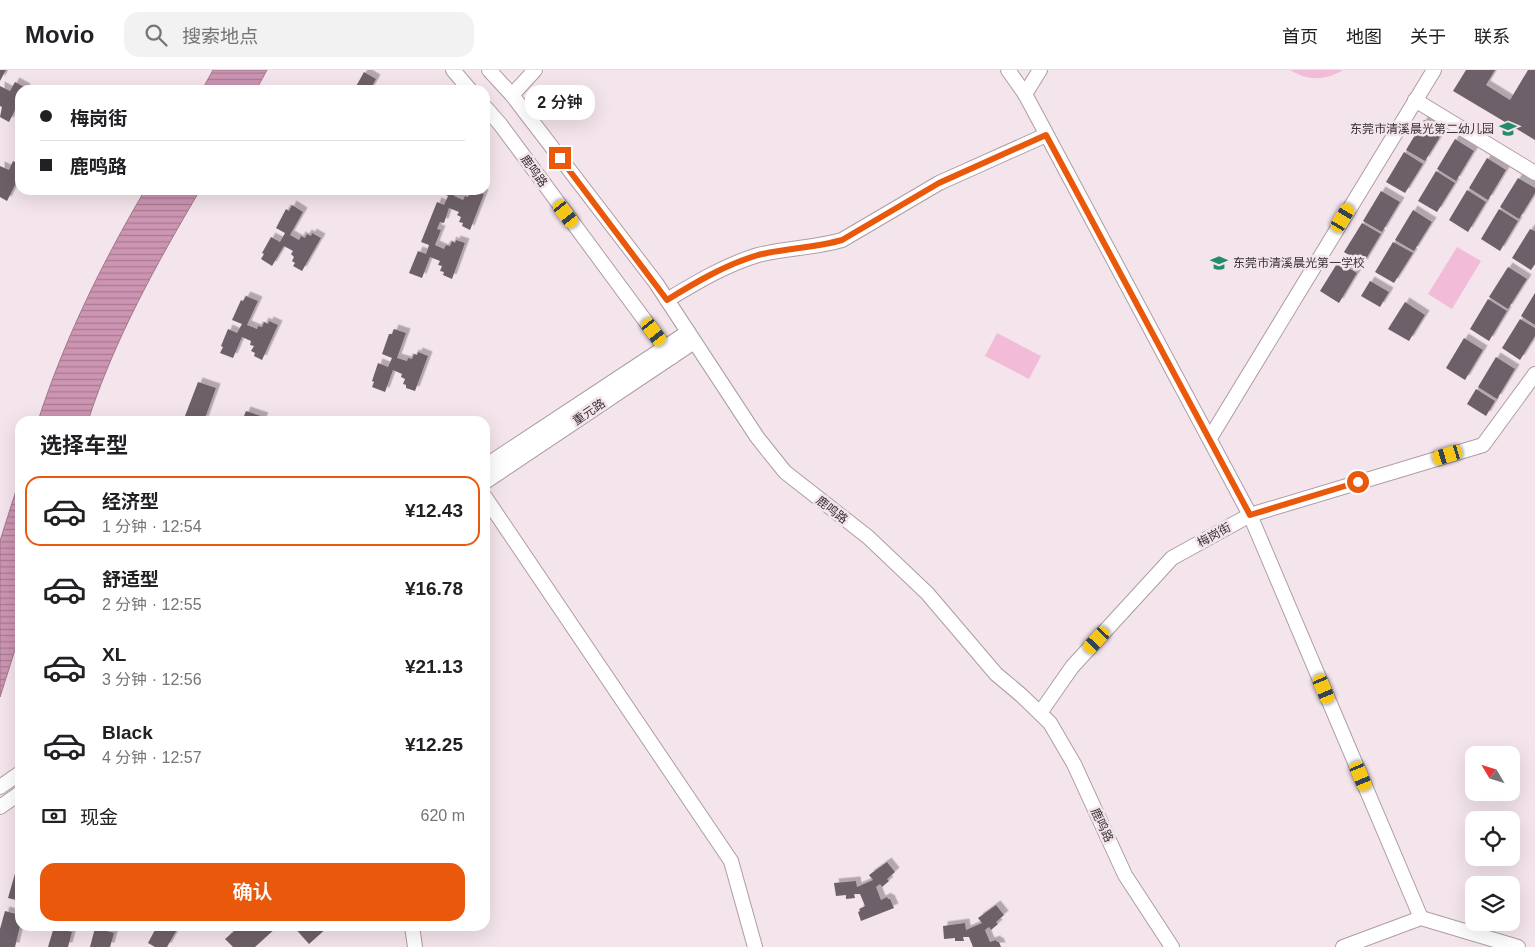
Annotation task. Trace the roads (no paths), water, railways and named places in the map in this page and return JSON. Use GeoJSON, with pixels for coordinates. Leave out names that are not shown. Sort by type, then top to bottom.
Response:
{"type":"FeatureCollection","features":[{"type":"Feature","properties":{"kind":"street"},"geometry":{"type":"LineString","coordinates":[[452,70],[466,85]]}},
{"type":"Feature","properties":{"kind":"street","name":"鹿鸣路"},"geometry":{"type":"LineString","coordinates":[[489,70],[512,95],[667,300],[757,437],[785,472],[875,544],[927,593],[996,674],[1050,723],[1074,764],[1125,875],[1172,947]]}},
{"type":"Feature","properties":{"kind":"street"},"geometry":{"type":"LineString","coordinates":[[512,95],[535,70]]}},
{"type":"Feature","properties":{"kind":"street"},"geometry":{"type":"LineString","coordinates":[[1008,70],[1024,94],[1250,515],[1421,918]]}},
{"type":"Feature","properties":{"kind":"street"},"geometry":{"type":"LineString","coordinates":[[1024,94],[1040,70]]}},
{"type":"Feature","properties":{"kind":"street"},"geometry":{"type":"LineString","coordinates":[[1210,438],[1434,70]]}},
{"type":"Feature","properties":{"kind":"street"},"geometry":{"type":"LineString","coordinates":[[1415,100],[1535,173]]}},
{"type":"Feature","properties":{"kind":"street","name":"鹿鸣路"},"geometry":{"type":"LineString","coordinates":[[490,113],[668,352]]}},
{"type":"Feature","properties":{"kind":"street"},"geometry":{"type":"LineString","coordinates":[[667,300],[711,273],[759,255],[826,245],[842,240],[939,183],[1046,135]]}},
{"type":"Feature","properties":{"kind":"street","name":"重元路"},"geometry":{"type":"LineString","coordinates":[[490,463],[691,337]]}},
{"type":"Feature","properties":{"kind":"street","name":"重元路"},"geometry":{"type":"LineString","coordinates":[[490,478],[668,352]]}},
{"type":"Feature","properties":{"kind":"street","name":"梅岗街"},"geometry":{"type":"LineString","coordinates":[[1040,713],[1072,667],[1172,558],[1250,515],[1483,445],[1535,374]]}},
{"type":"Feature","properties":{"kind":"street"},"geometry":{"type":"LineString","coordinates":[[490,504],[731,861],[755,947]]}},
{"type":"Feature","properties":{"kind":"street"},"geometry":{"type":"LineString","coordinates":[[0,787],[15,776]]}},
{"type":"Feature","properties":{"kind":"street"},"geometry":{"type":"LineString","coordinates":[[0,807],[15,796]]}},
{"type":"Feature","properties":{"kind":"street"},"geometry":{"type":"LineString","coordinates":[[1343,947],[1421,918],[1518,947]]}},
{"type":"Feature","properties":{"kind":"street"},"geometry":{"type":"LineString","coordinates":[[413,931],[415,947]]}},
{"type":"Feature","properties":{"kind":"place","name":"东莞市清溪晨光第二幼儿园"},"geometry":{"type":"Point","coordinates":[1508,129]}},
{"type":"Feature","properties":{"kind":"place","name":"东莞市清溪晨光第一学校"},"geometry":{"type":"Point","coordinates":[1219,263]}}]}
